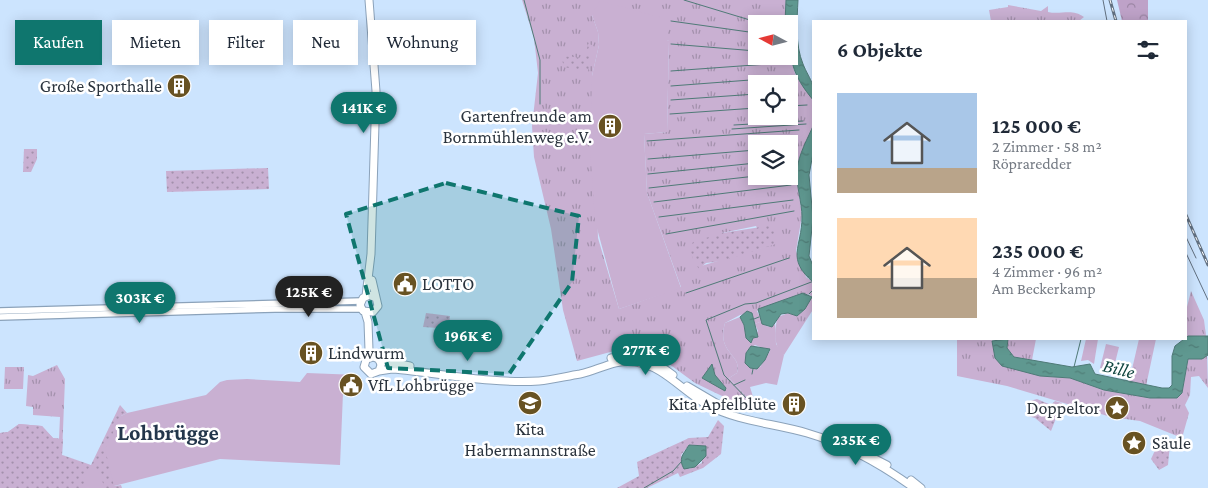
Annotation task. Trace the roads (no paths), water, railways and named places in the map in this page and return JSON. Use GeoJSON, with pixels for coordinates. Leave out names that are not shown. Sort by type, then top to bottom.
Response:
{"type":"FeatureCollection","features":[{"type":"Feature","properties":{"kind":"main road"},"geometry":{"type":"LineString","coordinates":[[369,0],[376,78],[370,267],[363,304],[369,340],[367,359],[364,365],[367,372],[373,374],[392,369],[530,381],[571,374],[618,362],[641,363],[655,369],[702,401],[757,424],[805,432],[828,440],[882,467],[914,488]]}},
{"type":"Feature","properties":{"kind":"main road"},"geometry":{"type":"LineString","coordinates":[[370,267],[378,305],[375,311],[373,338],[381,365],[379,371]]}},
{"type":"Feature","properties":{"kind":"main road"},"geometry":{"type":"LineString","coordinates":[[363,304],[376,298]]}},
{"type":"Feature","properties":{"kind":"main road"},"geometry":{"type":"LineString","coordinates":[[363,304],[375,311]]}},
{"type":"Feature","properties":{"kind":"main road"},"geometry":{"type":"LineString","coordinates":[[367,359],[378,359],[403,366],[530,381]]}},
{"type":"Feature","properties":{"kind":"main road"},"geometry":{"type":"LineString","coordinates":[[733,414],[828,435],[867,453],[921,488]]}},
{"type":"Feature","properties":{"kind":"street"},"geometry":{"type":"LineString","coordinates":[[0,311],[363,304]]}},
{"type":"Feature","properties":{"kind":"street"},"geometry":{"type":"LineString","coordinates":[[0,317],[276,309],[363,304]]}},
{"type":"Feature","properties":{"kind":"water"},"geometry":{"type":"Polygon","coordinates":[[[786,0],[798,0],[798,15],[785,15],[786,0]]]}},
{"type":"Feature","properties":{"kind":"water"},"geometry":{"type":"Polygon","coordinates":[[[798,40],[800,57],[812,85],[812,98],[796,74],[793,65],[798,65],[798,40]]]}},
{"type":"Feature","properties":{"kind":"water"},"geometry":{"type":"Polygon","coordinates":[[[812,129],[812,159],[809,175],[812,228],[809,256],[812,263],[812,281],[805,274],[797,259],[802,217],[798,185],[799,159],[812,129]]]}},
{"type":"Feature","properties":{"kind":"water"},"geometry":{"type":"Polygon","coordinates":[[[803,293],[812,297],[805,309],[797,316],[788,313],[781,314],[772,327],[762,324],[758,309],[803,293]]]}},
{"type":"Feature","properties":{"kind":"water"},"geometry":{"type":"Polygon","coordinates":[[[747,311],[752,313],[758,337],[753,338],[751,343],[746,338],[744,325],[740,317],[747,311]]]}},
{"type":"Feature","properties":{"kind":"water"},"geometry":{"type":"Polygon","coordinates":[[[1208,336],[1208,355],[1202,359],[1188,359],[1182,393],[1177,398],[1150,398],[1104,390],[1070,378],[1040,376],[1002,366],[995,358],[992,341],[1008,340],[1007,348],[1014,357],[1072,367],[1090,364],[1095,374],[1169,388],[1172,385],[1172,356],[1175,346],[1183,340],[1187,340],[1187,337],[1208,336]]]}},
{"type":"Feature","properties":{"kind":"water"},"geometry":{"type":"Polygon","coordinates":[[[751,346],[770,349],[765,360],[757,369],[750,368],[745,363],[746,353],[751,346]]]}},
{"type":"Feature","properties":{"kind":"water"},"geometry":{"type":"Polygon","coordinates":[[[712,364],[715,375],[726,388],[725,391],[702,378],[712,364]]]}},
{"type":"Feature","properties":{"kind":"water"},"geometry":{"type":"Polygon","coordinates":[[[689,445],[706,446],[706,456],[695,467],[684,469],[681,459],[689,445]]]}},
{"type":"Feature","properties":{"kind":"waterway"},"geometry":{"type":"LineString","coordinates":[[524,0],[540,60],[540,104]]}},
{"type":"Feature","properties":{"kind":"waterway"},"geometry":{"type":"LineString","coordinates":[[684,0],[748,19]]}},
{"type":"Feature","properties":{"kind":"waterway"},"geometry":{"type":"LineString","coordinates":[[671,21],[748,32]]}},
{"type":"Feature","properties":{"kind":"waterway"},"geometry":{"type":"LineString","coordinates":[[671,44],[748,50]]}},
{"type":"Feature","properties":{"kind":"waterway"},"geometry":{"type":"LineString","coordinates":[[671,71],[754,65]]}},
{"type":"Feature","properties":{"kind":"waterway"},"geometry":{"type":"LineString","coordinates":[[671,86],[748,80]]}},
{"type":"Feature","properties":{"kind":"waterway"},"geometry":{"type":"LineString","coordinates":[[671,100],[748,95]]}},
{"type":"Feature","properties":{"kind":"waterway"},"geometry":{"type":"LineString","coordinates":[[798,106],[807,105]]}},
{"type":"Feature","properties":{"kind":"waterway"},"geometry":{"type":"LineString","coordinates":[[670,114],[748,109]]}},
{"type":"Feature","properties":{"kind":"waterway"},"geometry":{"type":"LineString","coordinates":[[734,125],[803,121]]}},
{"type":"Feature","properties":{"kind":"waterway"},"geometry":{"type":"LineString","coordinates":[[732,129],[806,124]]}},
{"type":"Feature","properties":{"kind":"waterway"},"geometry":{"type":"LineString","coordinates":[[647,141],[799,130]]}},
{"type":"Feature","properties":{"kind":"waterway"},"geometry":{"type":"LineString","coordinates":[[648,159],[748,151]]}},
{"type":"Feature","properties":{"kind":"waterway"},"geometry":{"type":"LineString","coordinates":[[648,174],[748,164]]}},
{"type":"Feature","properties":{"kind":"waterway"},"geometry":{"type":"LineString","coordinates":[[649,188],[748,177]]}},
{"type":"Feature","properties":{"kind":"waterway"},"geometry":{"type":"LineString","coordinates":[[654,202],[791,185]]}},
{"type":"Feature","properties":{"kind":"waterway"},"geometry":{"type":"LineString","coordinates":[[659,217],[793,200]]}},
{"type":"Feature","properties":{"kind":"waterway"},"geometry":{"type":"LineString","coordinates":[[666,234],[794,211]]}},
{"type":"Feature","properties":{"kind":"waterway"},"geometry":{"type":"LineString","coordinates":[[686,293],[789,258]]}},
{"type":"Feature","properties":{"kind":"waterway"},"geometry":{"type":"LineString","coordinates":[[750,406],[750,402],[724,375],[706,320],[745,304],[756,303],[812,282]]}},
{"type":"Feature","properties":{"kind":"waterway"},"geometry":{"type":"LineString","coordinates":[[809,294],[812,291]]}},
{"type":"Feature","properties":{"kind":"waterway"},"geometry":{"type":"LineString","coordinates":[[754,319],[759,317]]}},
{"type":"Feature","properties":{"kind":"waterway"},"geometry":{"type":"LineString","coordinates":[[1074,367],[1081,340]]}},
{"type":"Feature","properties":{"kind":"waterway"},"geometry":{"type":"LineString","coordinates":[[752,374],[753,369]]}},
{"type":"Feature","properties":{"kind":"waterway"},"geometry":{"type":"LineString","coordinates":[[734,385],[745,380]]}},
{"type":"Feature","properties":{"kind":"waterway"},"geometry":{"type":"LineString","coordinates":[[644,488],[673,471],[682,461]]}},
{"type":"Feature","properties":{"kind":"tram line"},"geometry":{"type":"LineString","coordinates":[[1103,0],[1107,20]]}},
{"type":"Feature","properties":{"kind":"tram line"},"geometry":{"type":"LineString","coordinates":[[1187,239],[1196,258]]}},
{"type":"Feature","properties":{"kind":"tram line"},"geometry":{"type":"LineString","coordinates":[[1187,255],[1208,300]]}},
{"type":"Feature","properties":{"kind":"railway"},"geometry":{"type":"LineString","coordinates":[[1110,0],[1116,20]]}},
{"type":"Feature","properties":{"kind":"railway"},"geometry":{"type":"LineString","coordinates":[[1187,217],[1208,265]]}},
{"type":"Feature","properties":{"kind":"place","name":"Große Sporthalle"},"geometry":{"type":"Point","coordinates":[179,86]}},
{"type":"Feature","properties":{"kind":"place","name":"Gartenfreunde am Bornmühlenweg e.V."},"geometry":{"type":"Point","coordinates":[610,126]}},
{"type":"Feature","properties":{"kind":"place","name":"LOTTO"},"geometry":{"type":"Point","coordinates":[405,284]}},
{"type":"Feature","properties":{"kind":"place","name":"Lindwurm"},"geometry":{"type":"Point","coordinates":[311,353]}},
{"type":"Feature","properties":{"kind":"place","name":"VfL Lohbrügge"},"geometry":{"type":"Point","coordinates":[351,385]}},
{"type":"Feature","properties":{"kind":"place","name":"Kita Habermannstraße"},"geometry":{"type":"Point","coordinates":[530,403]}},
{"type":"Feature","properties":{"kind":"place","name":"Kita Apfelblüte"},"geometry":{"type":"Point","coordinates":[794,404]}},
{"type":"Feature","properties":{"kind":"place","name":"Doppeltor"},"geometry":{"type":"Point","coordinates":[1117,408]}},
{"type":"Feature","properties":{"kind":"place","name":"Säule"},"geometry":{"type":"Point","coordinates":[1134,443]}},
{"type":"Feature","properties":{"kind":"district","name":"Lohbrügge"},"geometry":{"type":"Point","coordinates":[168,432]}},
{"type":"Feature","properties":{"kind":"water label","name":"Bille"},"geometry":{"type":"Point","coordinates":[1119,368]}}]}
